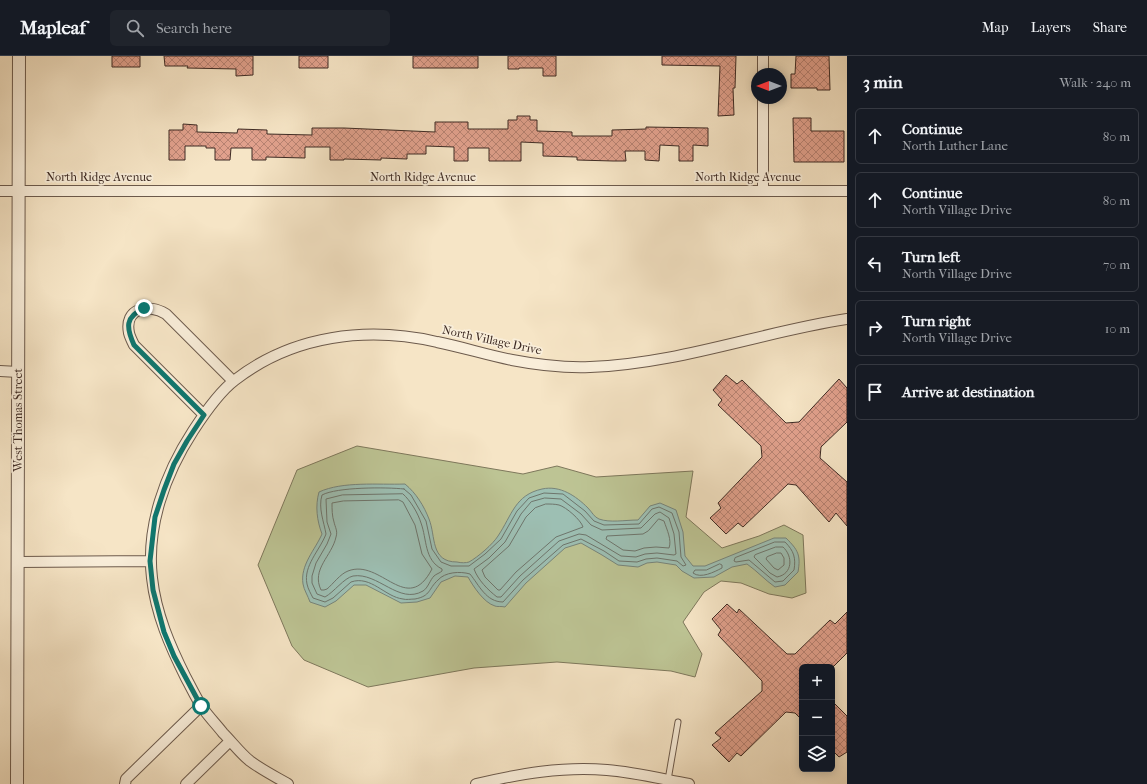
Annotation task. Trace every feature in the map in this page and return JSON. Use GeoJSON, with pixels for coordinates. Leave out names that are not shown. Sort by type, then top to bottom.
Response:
{"type":"FeatureCollection","features":[{"type":"Feature","properties":{"kind":"street","name":"West Thomas Street"},"geometry":{"type":"LineString","coordinates":[[17,784],[19,56]]}},
{"type":"Feature","properties":{"kind":"street"},"geometry":{"type":"LineString","coordinates":[[763,56],[763,68]]}},
{"type":"Feature","properties":{"kind":"street"},"geometry":{"type":"LineString","coordinates":[[763,104],[763,190]]}},
{"type":"Feature","properties":{"kind":"street","name":"North Ridge Avenue"},"geometry":{"type":"LineString","coordinates":[[0,191],[847,191]]}},
{"type":"Feature","properties":{"kind":"street"},"geometry":{"type":"LineString","coordinates":[[204,415],[134,345],[129,334],[128,323],[135,312],[144,308],[153,309],[166,314],[234,381]]}},
{"type":"Feature","properties":{"kind":"street","name":"North Village Drive"},"geometry":{"type":"LineString","coordinates":[[288,784],[251,761],[230,741],[201,706],[174,656],[164,632],[153,590],[150,561],[155,517],[174,464],[204,415],[234,381],[271,358],[299,345],[358,336],[398,335],[436,341],[512,360],[555,366],[604,366],[622,365],[680,356],[781,331],[847,319]]}},
{"type":"Feature","properties":{"kind":"street"},"geometry":{"type":"LineString","coordinates":[[0,371],[18,372]]}},
{"type":"Feature","properties":{"kind":"street"},"geometry":{"type":"LineString","coordinates":[[18,562],[150,561]]}},
{"type":"Feature","properties":{"kind":"street"},"geometry":{"type":"LineString","coordinates":[[125,784],[126,779],[201,706]]}},
{"type":"Feature","properties":{"kind":"street"},"geometry":{"type":"LineString","coordinates":[[186,784],[230,741]]}},
{"type":"Feature","properties":{"kind":"street"},"geometry":{"type":"LineString","coordinates":[[476,784],[516,775],[585,769],[608,770],[689,784]]}},
{"type":"Feature","properties":{"kind":"lane"},"geometry":{"type":"LineString","coordinates":[[668,780],[678,722]]}},
{"type":"Feature","properties":{"kind":"green space"},"geometry":{"type":"Polygon","coordinates":[[[357,446],[523,474],[557,466],[596,477],[693,471],[686,517],[722,548],[759,536],[784,525],[803,535],[806,593],[792,598],[769,594],[741,583],[721,581],[704,592],[683,622],[702,654],[695,677],[671,671],[557,662],[474,668],[368,687],[304,660],[292,646],[258,565],[297,470],[357,446]]]}},
{"type":"Feature","properties":{"kind":"water"},"geometry":{"type":"Polygon","coordinates":[[[361,484],[405,484],[425,509],[438,553],[442,558],[448,561],[466,563],[477,557],[496,539],[511,513],[520,501],[533,492],[549,488],[567,492],[588,508],[596,517],[603,520],[638,520],[650,506],[660,503],[676,510],[683,532],[685,556],[693,566],[705,566],[774,538],[786,538],[798,553],[798,572],[785,585],[775,587],[747,564],[732,567],[714,577],[694,578],[682,571],[676,565],[657,562],[647,563],[638,567],[618,565],[581,543],[565,548],[526,583],[505,607],[491,604],[483,598],[468,577],[455,576],[441,582],[430,598],[417,602],[401,603],[366,585],[354,585],[336,601],[325,607],[310,602],[304,586],[303,577],[306,564],[322,534],[317,513],[319,492],[339,486],[361,484]]]}},
{"type":"Feature","properties":{"kind":"building"},"geometry":{"type":"Polygon","coordinates":[[[112,56],[140,56],[140,67],[112,67],[112,56]]]}},
{"type":"Feature","properties":{"kind":"building"},"geometry":{"type":"Polygon","coordinates":[[[164,56],[253,56],[253,75],[236,76],[236,69],[165,66],[164,56]]]}},
{"type":"Feature","properties":{"kind":"building"},"geometry":{"type":"Polygon","coordinates":[[[299,56],[328,56],[328,68],[299,68],[299,56]]]}},
{"type":"Feature","properties":{"kind":"building"},"geometry":{"type":"Polygon","coordinates":[[[413,56],[478,56],[478,68],[413,68],[413,56]]]}},
{"type":"Feature","properties":{"kind":"building"},"geometry":{"type":"Polygon","coordinates":[[[508,56],[556,56],[556,76],[543,76],[543,68],[508,69],[508,56]]]}},
{"type":"Feature","properties":{"kind":"building"},"geometry":{"type":"Polygon","coordinates":[[[662,56],[736,56],[735,88],[733,88],[734,115],[718,116],[720,66],[662,65],[662,56]]]}},
{"type":"Feature","properties":{"kind":"building"},"geometry":{"type":"Polygon","coordinates":[[[796,56],[829,56],[830,90],[817,90],[817,88],[791,88],[791,74],[795,74],[796,56]]]}},
{"type":"Feature","properties":{"kind":"building"},"geometry":{"type":"Polygon","coordinates":[[[517,116],[530,116],[530,120],[537,120],[537,131],[572,132],[572,136],[612,136],[612,130],[646,129],[646,127],[708,128],[708,146],[693,145],[693,161],[679,161],[679,146],[660,145],[659,161],[645,160],[645,151],[625,151],[626,161],[613,161],[577,160],[577,157],[543,156],[543,143],[521,142],[521,161],[489,161],[489,148],[468,148],[468,161],[454,161],[454,147],[426,146],[426,154],[407,154],[407,159],[381,158],[381,160],[330,160],[330,147],[305,147],[305,158],[266,157],[266,160],[252,160],[252,148],[231,148],[230,160],[215,160],[215,148],[206,148],[206,146],[185,146],[185,160],[169,160],[169,130],[183,130],[183,124],[197,125],[197,132],[237,133],[238,129],[267,130],[267,134],[312,135],[312,128],[435,132],[435,122],[468,122],[468,129],[508,129],[508,120],[517,120],[517,116]]]}},
{"type":"Feature","properties":{"kind":"building"},"geometry":{"type":"Polygon","coordinates":[[[793,118],[811,118],[811,131],[844,131],[844,162],[794,162],[793,118]]]}},
{"type":"Feature","properties":{"kind":"building"},"geometry":{"type":"Polygon","coordinates":[[[726,375],[737,384],[742,380],[786,423],[799,422],[839,379],[847,388],[847,422],[821,447],[820,458],[847,482],[847,526],[836,513],[829,522],[796,485],[788,484],[743,527],[738,523],[726,534],[710,518],[721,508],[718,503],[762,457],[761,446],[718,405],[722,400],[713,390],[726,375]]]}},
{"type":"Feature","properties":{"kind":"building"},"geometry":{"type":"Polygon","coordinates":[[[727,604],[737,613],[739,609],[787,654],[795,654],[830,620],[835,624],[847,612],[847,653],[835,665],[799,664],[799,717],[795,713],[786,712],[741,756],[737,753],[729,762],[712,745],[721,738],[715,733],[762,691],[762,681],[718,635],[721,630],[712,619],[727,604]]]}},
{"type":"Feature","properties":{"kind":"building"},"geometry":{"type":"Polygon","coordinates":[[[835,704],[847,716],[847,752],[839,757],[835,753],[835,704]]]}},
{"type":"Feature","properties":{"kind":"route"},"geometry":{"type":"LineString","coordinates":[[144,308],[135,312],[128,323],[129,334],[134,345],[204,415],[174,464],[164,490],[155,517],[150,561],[153,590],[164,632],[174,656],[201,706]]}}]}
